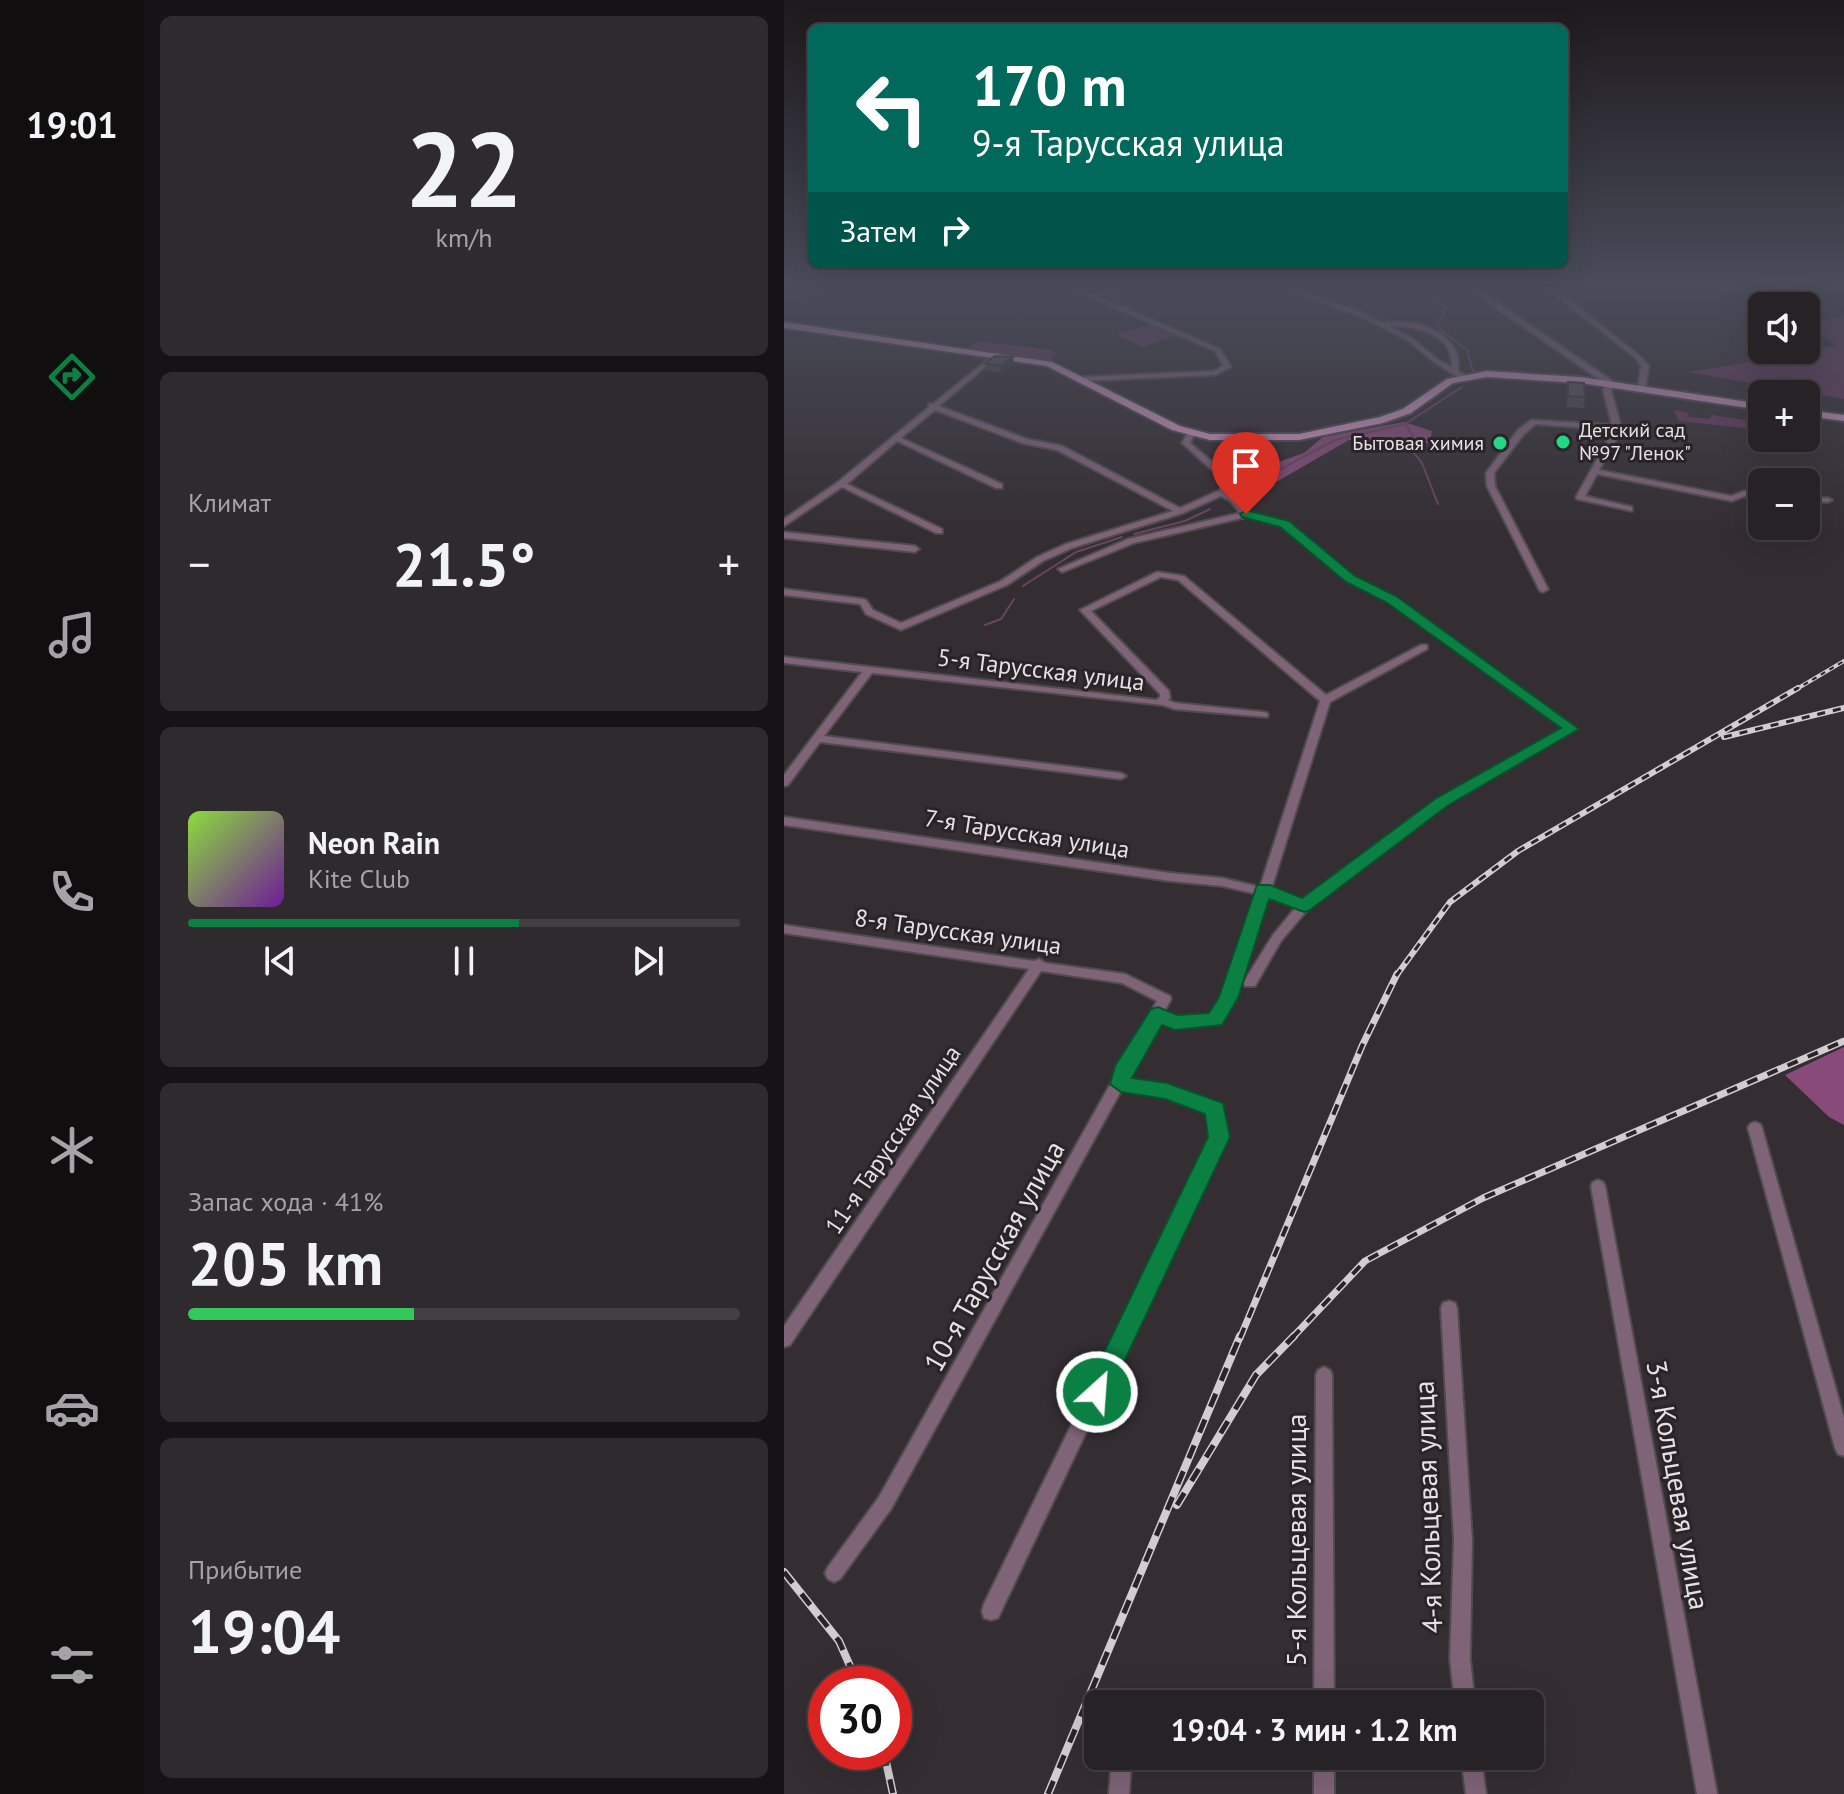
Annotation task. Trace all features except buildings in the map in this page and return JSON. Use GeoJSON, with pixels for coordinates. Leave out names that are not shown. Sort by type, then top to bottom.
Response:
{"type":"FeatureCollection","features":[{"type":"Feature","properties":{"kind":"main road"},"geometry":{"type":"LineString","coordinates":[[1055,367],[1191,434],[1290,437],[1353,427],[1399,416],[1460,374],[1501,373],[1611,384],[1748,405]]}},
{"type":"Feature","properties":{"kind":"main road"},"geometry":{"type":"LineString","coordinates":[[1820,415],[1844,418]]}},
{"type":"Feature","properties":{"kind":"street"},"geometry":{"type":"LineString","coordinates":[[784,523],[841,484],[981,367]]}},
{"type":"Feature","properties":{"kind":"street"},"geometry":{"type":"LineString","coordinates":[[1084,379],[1215,373],[1227,367]]}},
{"type":"Feature","properties":{"kind":"street"},"geometry":{"type":"LineString","coordinates":[[1447,367],[1460,374]]}},
{"type":"Feature","properties":{"kind":"street"},"geometry":{"type":"LineString","coordinates":[[1459,367],[1460,374]]}},
{"type":"Feature","properties":{"kind":"street"},"geometry":{"type":"LineString","coordinates":[[1586,367],[1611,384],[1607,390],[1608,404],[1615,428],[1614,436],[1580,497],[1629,509]]}},
{"type":"Feature","properties":{"kind":"street"},"geometry":{"type":"LineString","coordinates":[[1642,389],[1645,367]]}},
{"type":"Feature","properties":{"kind":"street"},"geometry":{"type":"LineString","coordinates":[[932,406],[1025,441],[1059,448],[1180,511]]}},
{"type":"Feature","properties":{"kind":"street"},"geometry":{"type":"LineString","coordinates":[[1543,589],[1491,486],[1490,473],[1521,432],[1534,422],[1615,428]]}},
{"type":"Feature","properties":{"kind":"street"},"geometry":{"type":"LineString","coordinates":[[784,592],[863,602],[869,612],[901,627],[1004,583],[1040,559],[1180,511],[1221,493],[1229,486],[1227,479],[1186,443],[1191,434]]}},
{"type":"Feature","properties":{"kind":"street"},"geometry":{"type":"LineString","coordinates":[[896,438],[999,486]]}},
{"type":"Feature","properties":{"kind":"street"},"geometry":{"type":"LineString","coordinates":[[1593,471],[1732,499],[1748,493]]}},
{"type":"Feature","properties":{"kind":"street"},"geometry":{"type":"LineString","coordinates":[[841,484],[939,531]]}},
{"type":"Feature","properties":{"kind":"street"},"geometry":{"type":"LineString","coordinates":[[1221,493],[1233,499],[1246,514]]}},
{"type":"Feature","properties":{"kind":"street"},"geometry":{"type":"LineString","coordinates":[[1820,500],[1828,500]]}},
{"type":"Feature","properties":{"kind":"street"},"geometry":{"type":"LineString","coordinates":[[1062,569],[1131,541],[1246,514],[1284,524],[1350,579],[1391,599],[1571,729],[1441,802],[1304,906],[1277,938],[1250,983]]}},
{"type":"Feature","properties":{"kind":"street"},"geometry":{"type":"LineString","coordinates":[[1123,530],[1131,541]]}},
{"type":"Feature","properties":{"kind":"street"},"geometry":{"type":"LineString","coordinates":[[784,535],[915,549]]}},
{"type":"Feature","properties":{"kind":"street","name":"5-я Тарусская улица"},"geometry":{"type":"LineString","coordinates":[[784,660],[1151,703],[1161,701],[1165,693],[1085,610],[1160,574],[1171,574],[1181,578],[1325,700]]}},
{"type":"Feature","properties":{"kind":"street"},"geometry":{"type":"LineString","coordinates":[[1158,1015],[1175,1022],[1215,1020],[1228,998],[1325,700],[1424,647]]}},
{"type":"Feature","properties":{"kind":"street"},"geometry":{"type":"LineString","coordinates":[[784,783],[869,670]]}},
{"type":"Feature","properties":{"kind":"street"},"geometry":{"type":"LineString","coordinates":[[1161,701],[1263,715]]}},
{"type":"Feature","properties":{"kind":"street"},"geometry":{"type":"LineString","coordinates":[[819,739],[1121,776]]}},
{"type":"Feature","properties":{"kind":"street","name":"7-я Тарусская улица"},"geometry":{"type":"LineString","coordinates":[[784,821],[1126,871],[1204,878],[1263,890],[1304,906]]}},
{"type":"Feature","properties":{"kind":"street","name":"8-я Тарусская улица"},"geometry":{"type":"LineString","coordinates":[[784,929],[1125,979],[1165,999],[1158,1015]]}},
{"type":"Feature","properties":{"kind":"street","name":"11-я Тарусская улица"},"geometry":{"type":"LineString","coordinates":[[784,1340],[1039,964]]}},
{"type":"Feature","properties":{"kind":"street","name":"10-я Тарусская улица"},"geometry":{"type":"LineString","coordinates":[[834,1573],[885,1503],[1121,1084],[1123,1072],[1158,1015]]}},
{"type":"Feature","properties":{"kind":"street"},"geometry":{"type":"LineString","coordinates":[[991,1611],[1219,1137],[1215,1109],[1167,1091],[1121,1084]]}},
{"type":"Feature","properties":{"kind":"street"},"geometry":{"type":"LineString","coordinates":[[1755,1128],[1844,1448]]}},
{"type":"Feature","properties":{"kind":"street","name":"3-я Кольцевая улица"},"geometry":{"type":"LineString","coordinates":[[1598,1186],[1707,1794]]}},
{"type":"Feature","properties":{"kind":"street","name":"4-я Кольцевая улица"},"geometry":{"type":"LineString","coordinates":[[1449,1308],[1463,1540],[1460,1659],[1463,1690]]}},
{"type":"Feature","properties":{"kind":"street","name":"5-я Кольцевая улица"},"geometry":{"type":"LineString","coordinates":[[1324,1375],[1324,1690]]}},
{"type":"Feature","properties":{"kind":"street"},"geometry":{"type":"LineString","coordinates":[[1119,1794],[1121,1770]]}},
{"type":"Feature","properties":{"kind":"street"},"geometry":{"type":"LineString","coordinates":[[1324,1770],[1324,1794]]}},
{"type":"Feature","properties":{"kind":"street"},"geometry":{"type":"LineString","coordinates":[[1473,1770],[1476,1794]]}},
{"type":"Feature","properties":{"kind":"shaded area"},"geometry":{"type":"Polygon","coordinates":[[[1721,367],[1844,367],[1844,399],[1820,395],[1820,380],[1748,382],[1688,372],[1721,367]]]}},
{"type":"Feature","properties":{"kind":"shaded area"},"geometry":{"type":"Polygon","coordinates":[[[1674,410],[1687,412],[1690,417],[1709,419],[1712,415],[1745,420],[1748,430],[1744,428],[1678,421],[1674,410]]]}},
{"type":"Feature","properties":{"kind":"shaded area"},"geometry":{"type":"Polygon","coordinates":[[[1404,422],[1432,431],[1430,443],[1423,443],[1413,453],[1377,442],[1349,440],[1271,485],[1253,488],[1277,471],[1270,465],[1304,453],[1323,437],[1404,422]]]}},
{"type":"Feature","properties":{"kind":"shaded area"},"geometry":{"type":"Polygon","coordinates":[[[1844,1047],[1844,1125],[1829,1117],[1785,1075],[1844,1047]]]}},
{"type":"Feature","properties":{"kind":"waterway"},"geometry":{"type":"LineString","coordinates":[[1472,367],[1473,371]]}},
{"type":"Feature","properties":{"kind":"waterway"},"geometry":{"type":"LineString","coordinates":[[1238,492],[1335,440],[1405,424],[1462,387]]}},
{"type":"Feature","properties":{"kind":"waterway"},"geometry":{"type":"LineString","coordinates":[[1406,424],[1413,437],[1408,446],[1422,463],[1438,504]]}},
{"type":"Feature","properties":{"kind":"waterway"},"geometry":{"type":"LineString","coordinates":[[1134,534],[1185,521],[1210,509]]}},
{"type":"Feature","properties":{"kind":"waterway"},"geometry":{"type":"LineString","coordinates":[[1023,586],[1076,552],[1122,537]]}},
{"type":"Feature","properties":{"kind":"waterway"},"geometry":{"type":"LineString","coordinates":[[985,625],[1001,619],[1014,599]]}},
{"type":"Feature","properties":{"kind":"railway"},"geometry":{"type":"LineString","coordinates":[[1795,690],[1844,661]]}},
{"type":"Feature","properties":{"kind":"railway"},"geometry":{"type":"LineString","coordinates":[[1396,976],[1450,902],[1518,851],[1798,688]]}},
{"type":"Feature","properties":{"kind":"railway"},"geometry":{"type":"LineString","coordinates":[[1724,737],[1844,708]]}},
{"type":"Feature","properties":{"kind":"railway"},"geometry":{"type":"LineString","coordinates":[[1240,1338],[1362,1046],[1396,976]]}},
{"type":"Feature","properties":{"kind":"railway"},"geometry":{"type":"LineString","coordinates":[[1292,1338],[1365,1261],[1483,1198],[1844,1041]]}},
{"type":"Feature","properties":{"kind":"railway"},"geometry":{"type":"LineString","coordinates":[[1048,1794],[1240,1336]]}},
{"type":"Feature","properties":{"kind":"railway"},"geometry":{"type":"LineString","coordinates":[[1177,1505],[1256,1375],[1294,1336]]}},
{"type":"Feature","properties":{"kind":"railway"},"geometry":{"type":"LineString","coordinates":[[784,1572],[839,1641],[850,1666]]}},
{"type":"Feature","properties":{"kind":"railway"},"geometry":{"type":"LineString","coordinates":[[888,1770],[893,1794]]}},
{"type":"Feature","properties":{"kind":"place","name":"Детский сад №97 \"Ленок\""},"geometry":{"type":"Point","coordinates":[1563,442]}},
{"type":"Feature","properties":{"kind":"place","name":"Бытовая химия"},"geometry":{"type":"Point","coordinates":[1500,443]}},
{"type":"Feature","properties":{"kind":"route"},"geometry":{"type":"LineString","coordinates":[[1097,1392],[1219,1137],[1215,1109],[1167,1091],[1121,1084],[1123,1072],[1158,1015],[1175,1022],[1215,1020],[1228,998],[1263,890],[1304,906],[1441,802],[1571,729],[1391,599],[1350,579],[1284,524],[1246,514]]}}]}
